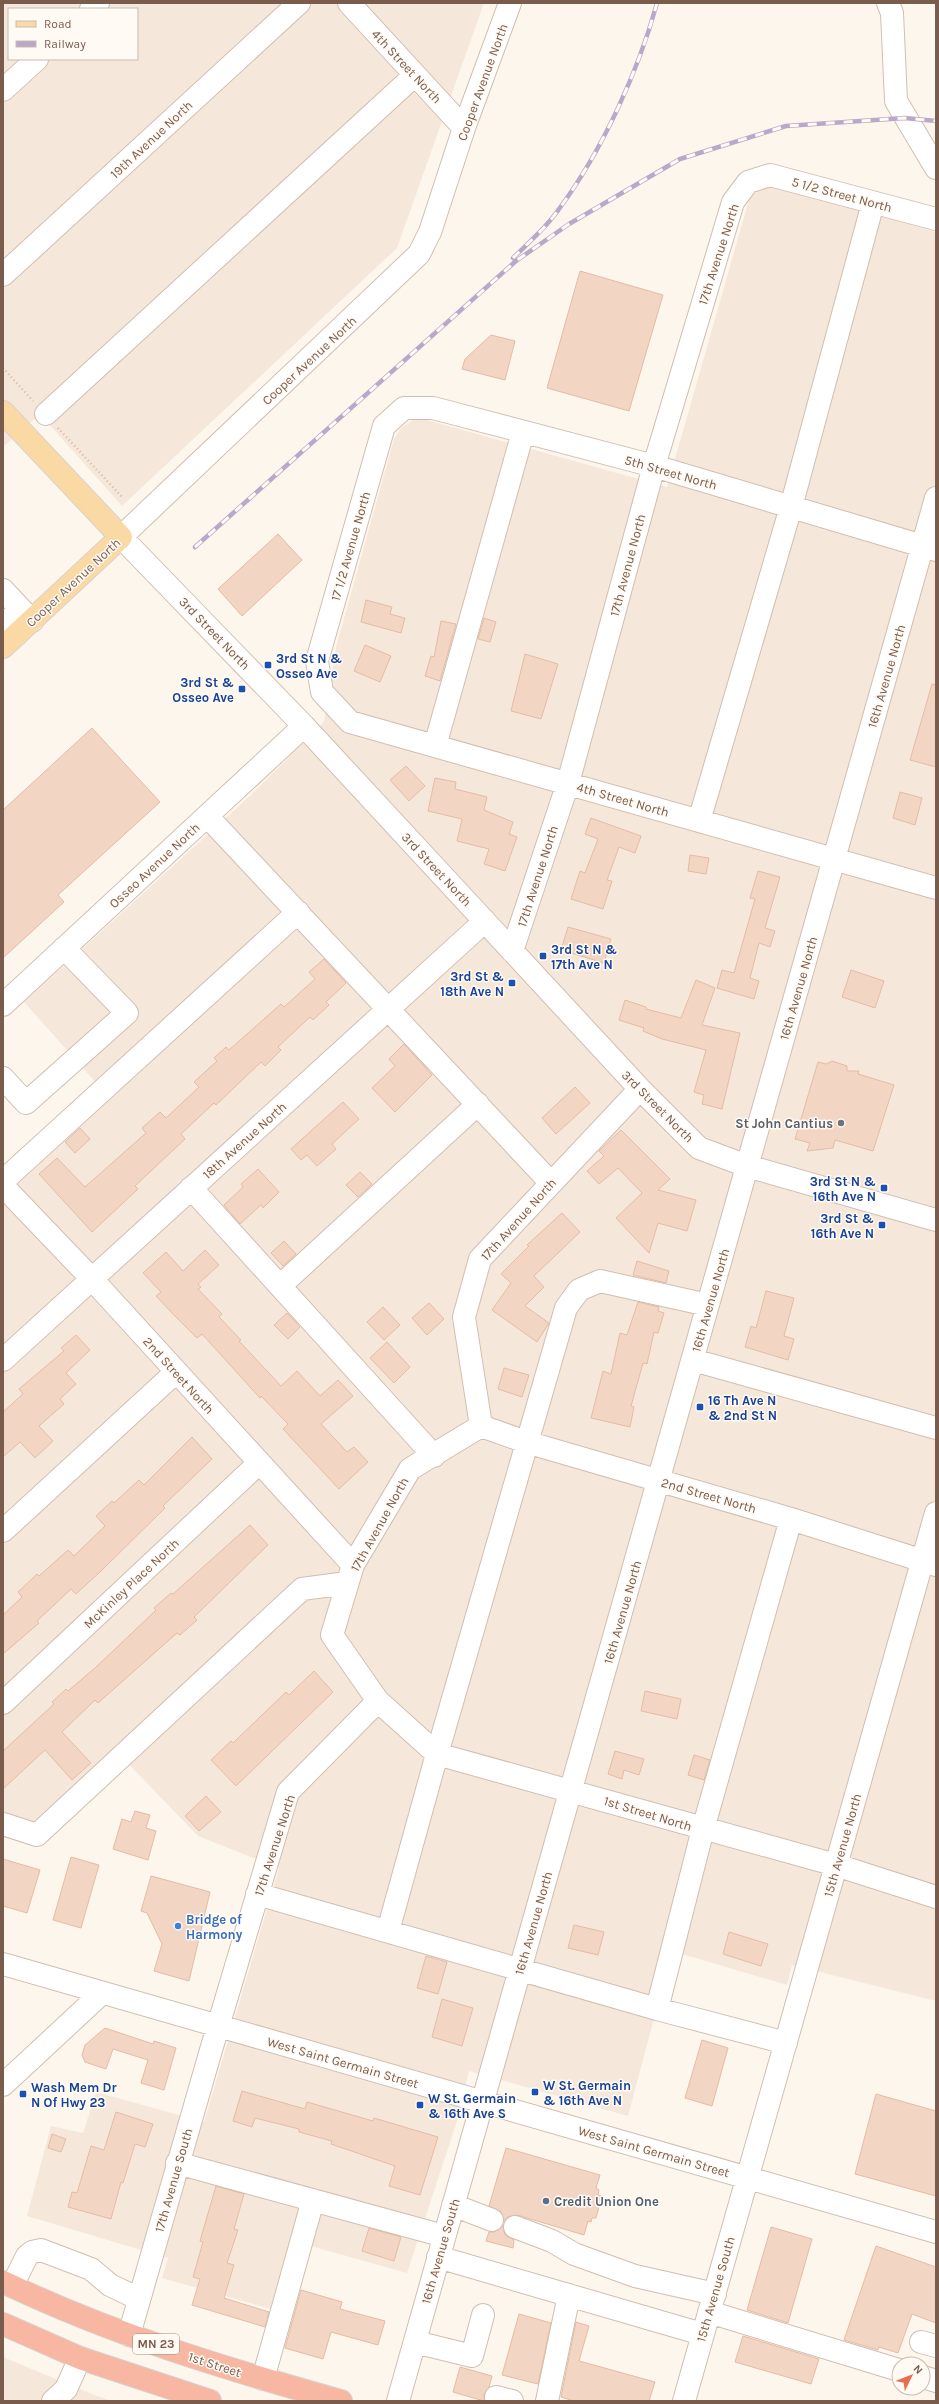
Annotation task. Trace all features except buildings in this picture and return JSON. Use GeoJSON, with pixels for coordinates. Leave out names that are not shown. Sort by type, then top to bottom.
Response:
{"type":"FeatureCollection","features":[{"type":"Feature","properties":{"kind":"highway","name":"1st Street"},"geometry":{"type":"LineString","coordinates":[[7,2284],[74,2314],[129,2335],[263,2379],[341,2401]]}},
{"type":"Feature","properties":{"kind":"highway"},"geometry":{"type":"LineString","coordinates":[[3,2324],[80,2358],[210,2401]]}},
{"type":"Feature","properties":{"kind":"main road","name":"3rd Street North"},"geometry":{"type":"LineString","coordinates":[[3,412],[121,537]]}},
{"type":"Feature","properties":{"kind":"main road","name":"Cooper Avenue North"},"geometry":{"type":"LineString","coordinates":[[14,631],[121,537]]}},
{"type":"Feature","properties":{"kind":"street","name":"19th Avenue North"},"geometry":{"type":"LineString","coordinates":[[3,275],[299,3]]}},
{"type":"Feature","properties":{"kind":"street","name":"4th Street North"},"geometry":{"type":"LineString","coordinates":[[349,3],[464,128]]}},
{"type":"Feature","properties":{"kind":"street","name":"Cooper Avenue North"},"geometry":{"type":"LineString","coordinates":[[121,537],[418,254],[430,232],[464,128],[510,3]]}},
{"type":"Feature","properties":{"kind":"street"},"geometry":{"type":"LineString","coordinates":[[888,3],[892,13],[896,101],[936,168]]}},
{"type":"Feature","properties":{"kind":"street"},"geometry":{"type":"LineString","coordinates":[[3,90],[36,60]]}},
{"type":"Feature","properties":{"kind":"street"},"geometry":{"type":"LineString","coordinates":[[46,414],[415,75]]}},
{"type":"Feature","properties":{"kind":"street","name":"5 1/2 Street North"},"geometry":{"type":"LineString","coordinates":[[748,182],[770,175],[936,219]]}},
{"type":"Feature","properties":{"kind":"street","name":"17th Avenue North"},"geometry":{"type":"LineString","coordinates":[[512,952],[568,783],[654,466],[733,202],[748,182]]}},
{"type":"Feature","properties":{"kind":"street"},"geometry":{"type":"LineString","coordinates":[[699,821],[791,507],[873,202]]}},
{"type":"Feature","properties":{"kind":"street","name":"5th Street North"},"geometry":{"type":"LineString","coordinates":[[404,408],[433,408],[654,466],[929,548]]}},
{"type":"Feature","properties":{"kind":"street","name":"17 1/2 Avenue North"},"geometry":{"type":"LineString","coordinates":[[322,692],[317,661],[384,426],[404,408]]}},
{"type":"Feature","properties":{"kind":"street"},"geometry":{"type":"LineString","coordinates":[[435,746],[523,432]]}},
{"type":"Feature","properties":{"kind":"street","name":"16th Avenue North"},"geometry":{"type":"LineString","coordinates":[[482,2102],[835,860],[929,548],[936,498]]}},
{"type":"Feature","properties":{"kind":"street","name":"3rd Street North"},"geometry":{"type":"LineString","coordinates":[[121,537],[304,726],[640,1089],[699,1148],[747,1166],[936,1220]]}},
{"type":"Feature","properties":{"kind":"street"},"geometry":{"type":"LineString","coordinates":[[3,590],[14,631]]}},
{"type":"Feature","properties":{"kind":"street","name":"4th Street North"},"geometry":{"type":"LineString","coordinates":[[322,692],[350,722],[936,888]]}},
{"type":"Feature","properties":{"kind":"street","name":"Osseo Avenue North"},"geometry":{"type":"LineString","coordinates":[[3,1004],[304,726]]}},
{"type":"Feature","properties":{"kind":"street"},"geometry":{"type":"LineString","coordinates":[[206,816],[298,912],[551,1183]]}},
{"type":"Feature","properties":{"kind":"street"},"geometry":{"type":"LineString","coordinates":[[3,1182],[298,912]]}},
{"type":"Feature","properties":{"kind":"street","name":"18th Avenue North"},"geometry":{"type":"LineString","coordinates":[[3,1360],[91,1278],[485,921]]}},
{"type":"Feature","properties":{"kind":"street"},"geometry":{"type":"LineString","coordinates":[[3,1078],[26,1103],[127,1013],[64,948]]}},
{"type":"Feature","properties":{"kind":"street","name":"17th Avenue North"},"geometry":{"type":"LineString","coordinates":[[218,2026],[288,1792],[378,1701],[332,1635],[350,1574],[410,1469],[434,1456],[481,1426],[464,1317],[480,1259],[640,1089]]}},
{"type":"Feature","properties":{"kind":"street"},"geometry":{"type":"LineString","coordinates":[[280,1286],[478,1104]]}},
{"type":"Feature","properties":{"kind":"street","name":"2nd Street North"},"geometry":{"type":"LineString","coordinates":[[3,1186],[91,1278],[259,1463],[350,1574]]}},
{"type":"Feature","properties":{"kind":"street"},"geometry":{"type":"LineString","coordinates":[[191,1188],[434,1456]]}},
{"type":"Feature","properties":{"kind":"street"},"geometry":{"type":"LineString","coordinates":[[388,1931],[526,1442],[566,1308],[579,1290],[600,1282],[708,1305]]}},
{"type":"Feature","properties":{"kind":"street"},"geometry":{"type":"LineString","coordinates":[[693,1360],[936,1428]]}},
{"type":"Feature","properties":{"kind":"street"},"geometry":{"type":"LineString","coordinates":[[3,1532],[176,1372]]}},
{"type":"Feature","properties":{"kind":"street","name":"2nd Street North"},"geometry":{"type":"LineString","coordinates":[[481,1426],[526,1442],[791,1519],[929,1563]]}},
{"type":"Feature","properties":{"kind":"street","name":"McKinley Place North"},"geometry":{"type":"LineString","coordinates":[[3,1703],[259,1463]]}},
{"type":"Feature","properties":{"kind":"street","name":"15th Avenue North"},"geometry":{"type":"LineString","coordinates":[[747,2178],[836,1865],[929,1563],[936,1513]]}},
{"type":"Feature","properties":{"kind":"street"},"geometry":{"type":"LineString","coordinates":[[657,2009],[703,1829],[791,1519]]}},
{"type":"Feature","properties":{"kind":"street"},"geometry":{"type":"LineString","coordinates":[[3,1824],[37,1835],[302,1589],[350,1574]]}},
{"type":"Feature","properties":{"kind":"street","name":"1st Street North"},"geometry":{"type":"LineString","coordinates":[[378,1701],[437,1754],[571,1790],[703,1829],[836,1865],[936,1897]]}},
{"type":"Feature","properties":{"kind":"street"},"geometry":{"type":"LineString","coordinates":[[258,1894],[657,2009],[786,2043]]}},
{"type":"Feature","properties":{"kind":"street","name":"West Saint Germain Street"},"geometry":{"type":"LineString","coordinates":[[3,1964],[936,2232]]}},
{"type":"Feature","properties":{"kind":"street"},"geometry":{"type":"LineString","coordinates":[[3,2085],[102,1992]]}},
{"type":"Feature","properties":{"kind":"street","name":"17th Avenue South"},"geometry":{"type":"LineString","coordinates":[[129,2335],[177,2163],[218,2026]]}},
{"type":"Feature","properties":{"kind":"street","name":"16th Avenue South"},"geometry":{"type":"LineString","coordinates":[[398,2401],[482,2102]]}},
{"type":"Feature","properties":{"kind":"street"},"geometry":{"type":"LineString","coordinates":[[177,2163],[444,2236]]}},
{"type":"Feature","properties":{"kind":"street","name":"15th Avenue South"},"geometry":{"type":"LineString","coordinates":[[684,2401],[747,2178]]}},
{"type":"Feature","properties":{"kind":"street"},"geometry":{"type":"LineString","coordinates":[[263,2379],[313,2200]]}},
{"type":"Feature","properties":{"kind":"street"},"geometry":{"type":"LineString","coordinates":[[453,2205],[492,2220]]}},
{"type":"Feature","properties":{"kind":"street"},"geometry":{"type":"LineString","coordinates":[[515,2227],[552,2241],[574,2254],[891,2367]]}},
{"type":"Feature","properties":{"kind":"street"},"geometry":{"type":"LineString","coordinates":[[7,2284],[27,2256],[32,2252],[41,2250],[91,2269],[110,2285],[139,2299]]}},
{"type":"Feature","properties":{"kind":"street"},"geometry":{"type":"LineString","coordinates":[[438,2258],[702,2334]]}},
{"type":"Feature","properties":{"kind":"street"},"geometry":{"type":"LineString","coordinates":[[547,2401],[569,2295]]}},
{"type":"Feature","properties":{"kind":"street"},"geometry":{"type":"LineString","coordinates":[[414,2342],[472,2356],[483,2315]]}},
{"type":"Feature","properties":{"kind":"street"},"geometry":{"type":"LineString","coordinates":[[53,2401],[66,2389],[80,2358]]}},
{"type":"Feature","properties":{"kind":"path"},"geometry":{"type":"LineString","coordinates":[[3,368],[123,498]]}},
{"type":"Feature","properties":{"kind":"shaded area"},"geometry":{"type":"Polygon","coordinates":[[[3,3],[484,3],[397,248],[122,506],[40,414],[3,447],[3,3]]]}},
{"type":"Feature","properties":{"kind":"shaded area"},"geometry":{"type":"Polygon","coordinates":[[[764,183],[936,232],[936,2001],[792,1965],[787,1985],[672,1951],[628,2116],[469,2071],[457,2121],[407,2273],[293,2241],[274,2310],[162,2278],[168,2258],[27,2216],[51,2126],[83,2133],[96,2092],[204,2122],[279,1868],[198,1836],[115,1750],[33,1828],[3,1817],[3,1190],[106,1094],[24,1002],[252,794],[324,722],[336,647],[394,439],[402,427],[413,420],[427,420],[667,487],[750,196],[754,186],[764,183]]]}},
{"type":"Feature","properties":{"kind":"shaded area"},"geometry":{"type":"Polygon","coordinates":[[[3,2357],[92,2394],[111,2401],[3,2401],[3,2357]]]}},
{"type":"Feature","properties":{"kind":"railway"},"geometry":{"type":"LineString","coordinates":[[513,258],[554,216],[590,162],[604,137],[629,83],[640,56],[657,3]]}},
{"type":"Feature","properties":{"kind":"railway"},"geometry":{"type":"LineString","coordinates":[[195,547],[516,261],[569,224],[680,159],[786,126],[905,118],[936,121]]}},
{"type":"Feature","properties":{"kind":"place","name":"3rd St N & Osseo Ave"},"geometry":{"type":"Point","coordinates":[268,665]}},
{"type":"Feature","properties":{"kind":"place","name":"3rd St & Osseo Ave"},"geometry":{"type":"Point","coordinates":[242,689]}},
{"type":"Feature","properties":{"kind":"place","name":"3rd St N & 17th Ave N"},"geometry":{"type":"Point","coordinates":[543,956]}},
{"type":"Feature","properties":{"kind":"place","name":"3rd St & 18th Ave N"},"geometry":{"type":"Point","coordinates":[512,983]}},
{"type":"Feature","properties":{"kind":"place","name":"St John Cantius"},"geometry":{"type":"Point","coordinates":[841,1123]}},
{"type":"Feature","properties":{"kind":"place","name":"3rd St N & 16th Ave N"},"geometry":{"type":"Point","coordinates":[884,1188]}},
{"type":"Feature","properties":{"kind":"place","name":"3rd St & 16th Ave N"},"geometry":{"type":"Point","coordinates":[882,1225]}},
{"type":"Feature","properties":{"kind":"place","name":"16 Th Ave N & 2nd St N"},"geometry":{"type":"Point","coordinates":[700,1407]}},
{"type":"Feature","properties":{"kind":"place","name":"Bridge of Harmony"},"geometry":{"type":"Point","coordinates":[178,1926]}},
{"type":"Feature","properties":{"kind":"place","name":"W St. Germain & 16th Ave N"},"geometry":{"type":"Point","coordinates":[535,2092]}},
{"type":"Feature","properties":{"kind":"place","name":"Wash Mem Dr N Of Hwy 23"},"geometry":{"type":"Point","coordinates":[23,2094]}},
{"type":"Feature","properties":{"kind":"place","name":"W St. Germain & 16th Ave S"},"geometry":{"type":"Point","coordinates":[420,2105]}},
{"type":"Feature","properties":{"kind":"place","name":"Credit Union One"},"geometry":{"type":"Point","coordinates":[546,2201]}}]}
